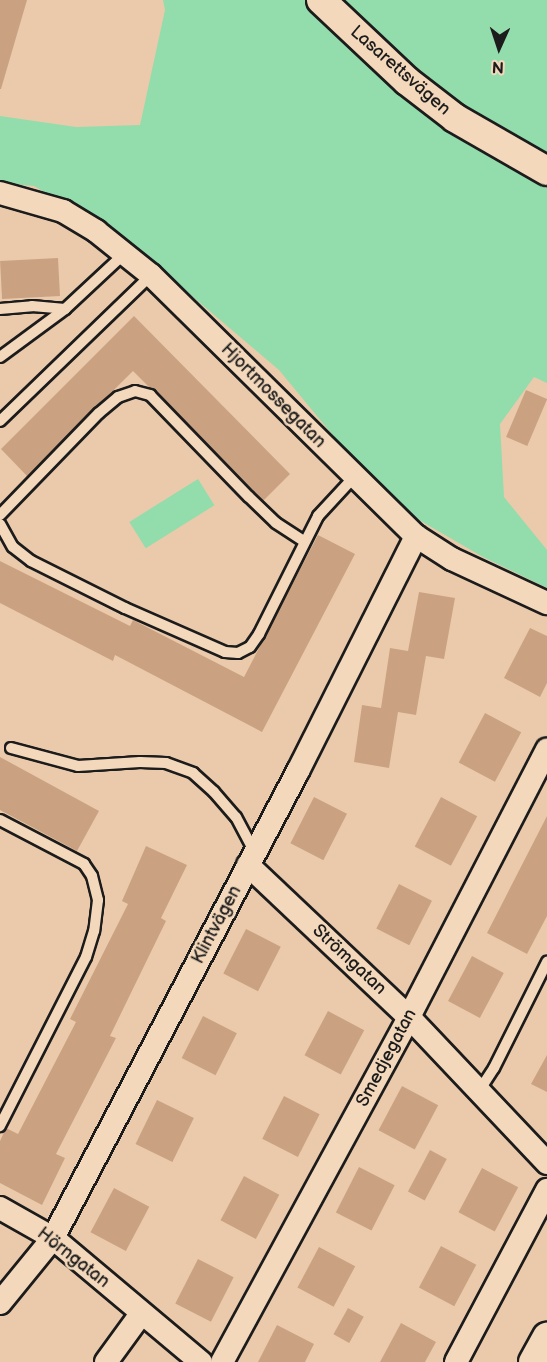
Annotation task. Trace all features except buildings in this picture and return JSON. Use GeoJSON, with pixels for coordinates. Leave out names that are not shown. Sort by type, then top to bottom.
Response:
{"type":"FeatureCollection","features":[{"type":"Feature","properties":{"kind":"street","name":"Lasarettsvägen"},"geometry":{"type":"LineString","coordinates":[[321,0],[407,81],[455,118],[547,171]]}},
{"type":"Feature","properties":{"kind":"street","name":"Hjortmossegatan"},"geometry":{"type":"LineString","coordinates":[[0,193],[63,211],[96,231],[151,275],[416,536],[452,559],[547,603]]}},
{"type":"Feature","properties":{"kind":"street","name":"Klintvägen"},"geometry":{"type":"LineString","coordinates":[[0,1303],[53,1238],[416,536]]}},
{"type":"Feature","properties":{"kind":"street","name":"Smedjegatan"},"geometry":{"type":"LineString","coordinates":[[222,1362],[409,1017],[547,750]]}},
{"type":"Feature","properties":{"kind":"street","name":"Strömgatan"},"geometry":{"type":"LineString","coordinates":[[251,859],[409,1017],[547,1162]]}},
{"type":"Feature","properties":{"kind":"street"},"geometry":{"type":"LineString","coordinates":[[456,1362],[547,1190]]}},
{"type":"Feature","properties":{"kind":"street","name":"Hörngatan"},"geometry":{"type":"LineString","coordinates":[[0,1208],[53,1238],[201,1362]]}},
{"type":"Feature","properties":{"kind":"street"},"geometry":{"type":"LineString","coordinates":[[100,1361],[141,1314]]}},
{"type":"Feature","properties":{"kind":"street"},"geometry":{"type":"LineString","coordinates":[[533,1362],[547,1337]]}},
{"type":"Feature","properties":{"kind":"lane"},"geometry":{"type":"LineString","coordinates":[[0,357],[65,309],[125,253]]}},
{"type":"Feature","properties":{"kind":"lane"},"geometry":{"type":"LineString","coordinates":[[0,421],[151,275]]}},
{"type":"Feature","properties":{"kind":"lane"},"geometry":{"type":"LineString","coordinates":[[0,309],[32,306],[65,309]]}},
{"type":"Feature","properties":{"kind":"lane"},"geometry":{"type":"LineString","coordinates":[[0,515],[99,413],[118,398],[135,391],[150,395],[276,523],[304,541]]}},
{"type":"Feature","properties":{"kind":"lane"},"geometry":{"type":"LineString","coordinates":[[0,524],[13,547],[31,561],[125,608],[225,652],[238,653],[250,647],[259,634],[318,516],[354,477]]}},
{"type":"Feature","properties":{"kind":"lane"},"geometry":{"type":"LineString","coordinates":[[12,748],[78,766],[166,762],[193,774],[214,792],[236,817],[251,859]]}},
{"type":"Feature","properties":{"kind":"lane"},"geometry":{"type":"LineString","coordinates":[[0,820],[84,864],[92,876],[98,900],[94,932],[86,957],[0,1126]]}},
{"type":"Feature","properties":{"kind":"lane"},"geometry":{"type":"LineString","coordinates":[[479,1091],[494,1068],[547,962]]}},
{"type":"Feature","properties":{"kind":"green space"},"geometry":{"type":"Polygon","coordinates":[[[163,0],[547,0],[547,383],[534,377],[500,424],[504,497],[547,550],[547,588],[483,557],[388,502],[279,370],[120,235],[34,186],[0,183],[0,116],[76,127],[140,125],[165,10],[163,0]]]}},
{"type":"Feature","properties":{"kind":"green space"},"geometry":{"type":"Polygon","coordinates":[[[198,479],[214,505],[146,548],[129,522],[198,479]]]}}]}
